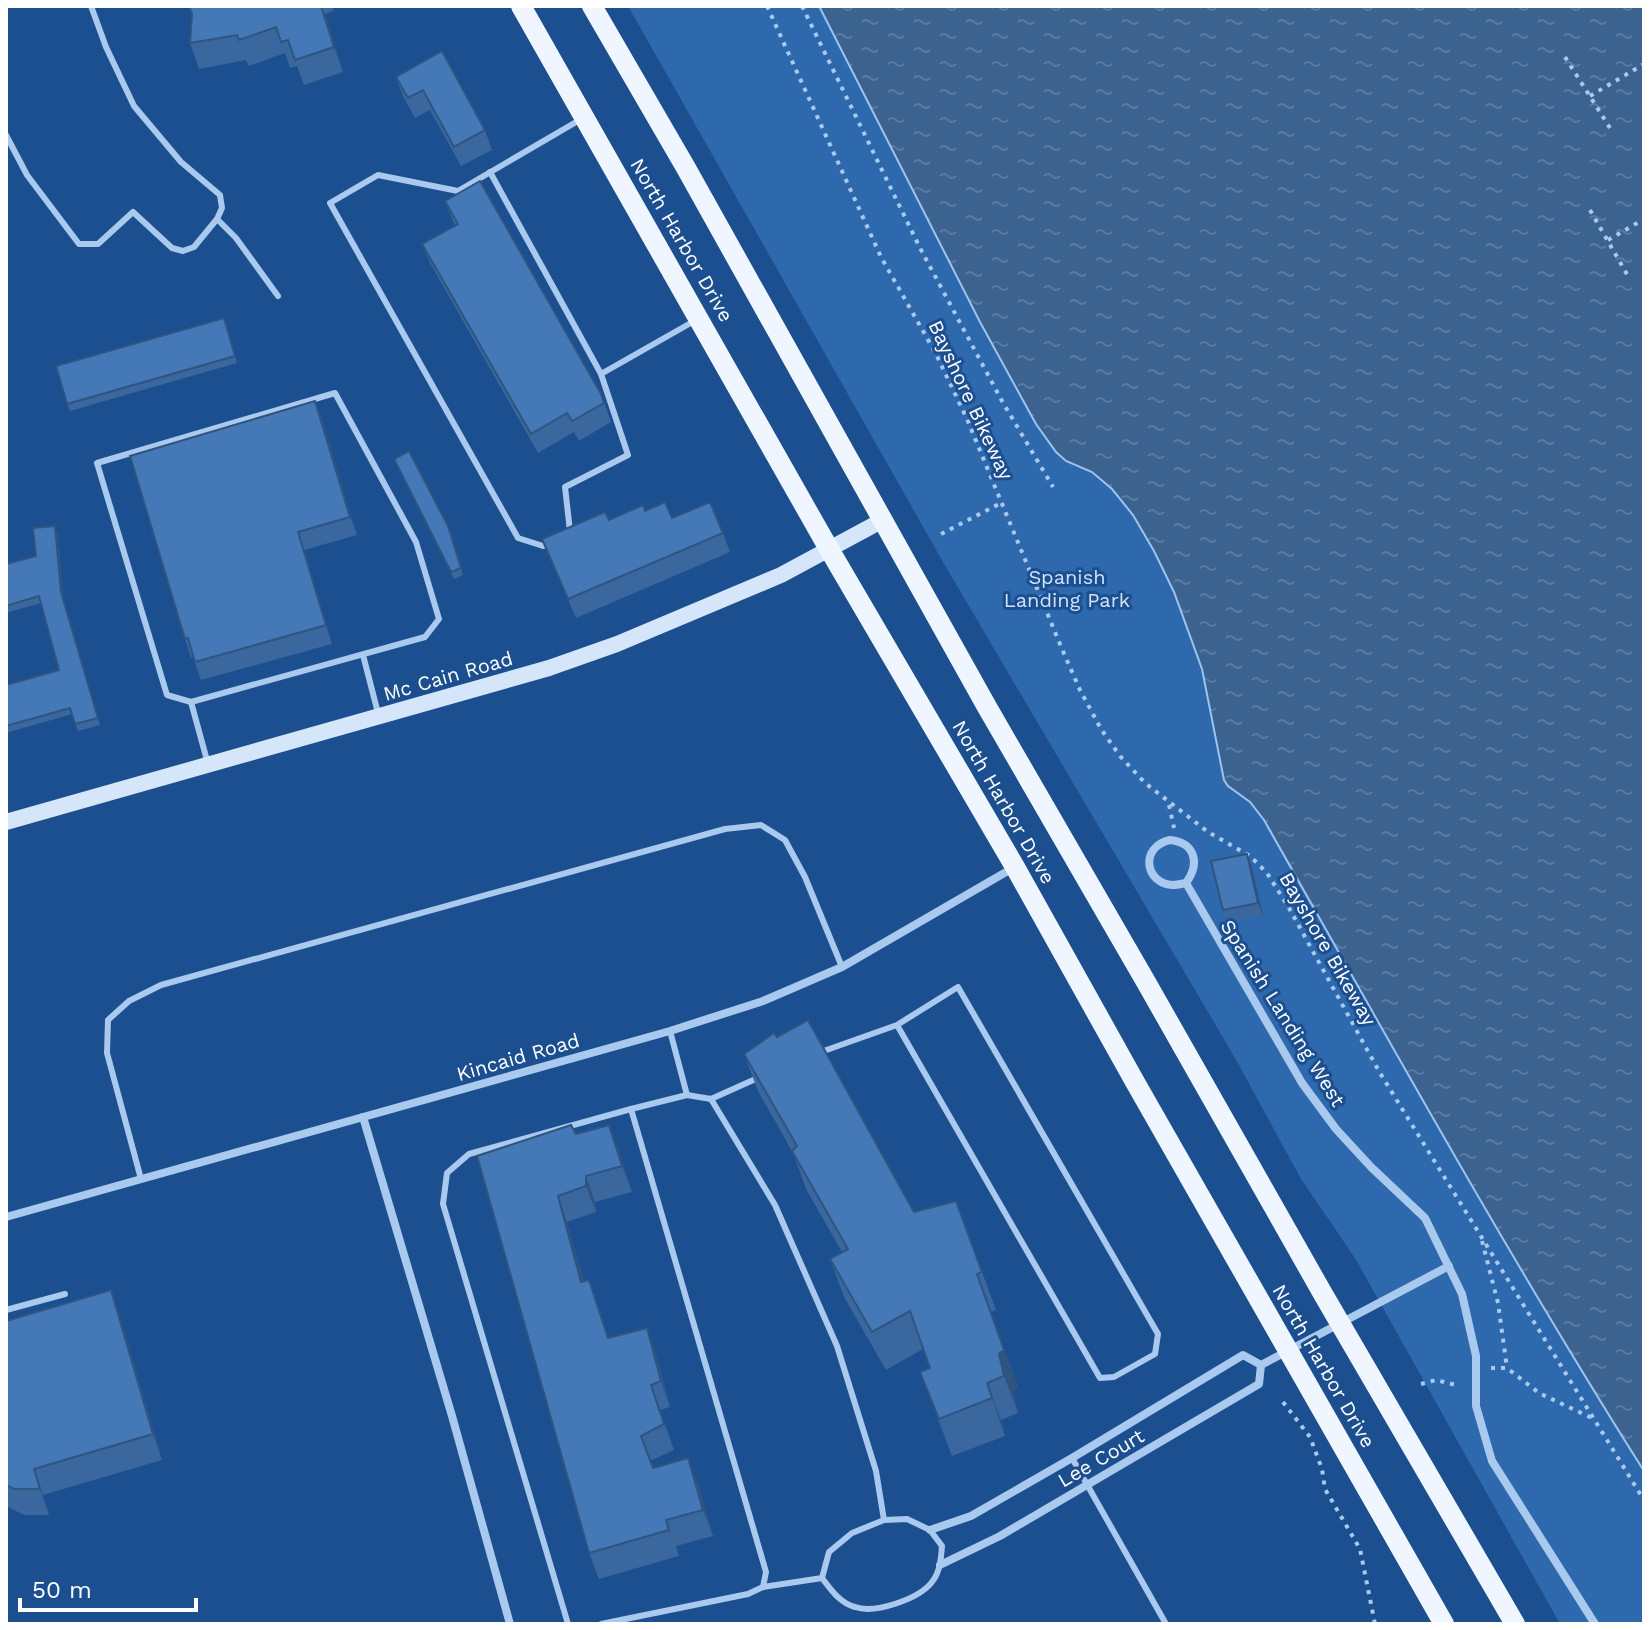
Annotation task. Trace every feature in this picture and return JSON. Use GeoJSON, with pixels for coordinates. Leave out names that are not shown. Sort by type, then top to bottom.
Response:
{"type":"FeatureCollection","features":[{"type":"Feature","properties":{"kind":"main road","name":"North Harbor Drive"},"geometry":{"type":"LineString","coordinates":[[521,6],[829,549],[1015,867],[1444,1624]]}},
{"type":"Feature","properties":{"kind":"main road","name":"North Harbor Drive"},"geometry":{"type":"LineString","coordinates":[[592,6],[987,707],[1515,1624]]}},
{"type":"Feature","properties":{"kind":"street","name":"Mc Cain Road"},"geometry":{"type":"LineString","coordinates":[[6,822],[549,668],[617,644],[781,575],[883,520]]}},
{"type":"Feature","properties":{"kind":"street"},"geometry":{"type":"LineString","coordinates":[[1176,840],[1184,843],[1195,864],[1186,883],[1171,886],[1158,879],[1149,867],[1148,857],[1155,845],[1176,840]]}},
{"type":"Feature","properties":{"kind":"street","name":"Kincaid Road"},"geometry":{"type":"LineString","coordinates":[[6,1217],[670,1031],[763,1001],[842,967],[1015,867]]}},
{"type":"Feature","properties":{"kind":"street","name":"Spanish Landing West"},"geometry":{"type":"LineString","coordinates":[[1186,883],[1302,1083],[1336,1129],[1425,1218],[1462,1294],[1476,1356],[1476,1406],[1492,1461],[1595,1624]]}},
{"type":"Feature","properties":{"kind":"street"},"geometry":{"type":"LineString","coordinates":[[363,1117],[510,1624]]}},
{"type":"Feature","properties":{"kind":"street"},"geometry":{"type":"LineString","coordinates":[[1340,1323],[1449,1266]]}},
{"type":"Feature","properties":{"kind":"street","name":"Lee Court"},"geometry":{"type":"LineString","coordinates":[[1261,1365],[1340,1323]]}},
{"type":"Feature","properties":{"kind":"street","name":"Lee Court"},"geometry":{"type":"LineString","coordinates":[[930,1530],[971,1516],[1243,1355],[1261,1365]]}},
{"type":"Feature","properties":{"kind":"street","name":"Lee Court"},"geometry":{"type":"LineString","coordinates":[[940,1565],[1000,1536],[1259,1384],[1261,1365]]}},
{"type":"Feature","properties":{"kind":"lane"},"geometry":{"type":"LineString","coordinates":[[6,135],[27,175],[79,244],[98,244],[133,212],[172,248],[183,251],[194,247],[217,219],[222,208],[220,195],[181,162],[134,106],[106,47],[91,6]]}},
{"type":"Feature","properties":{"kind":"lane"},"geometry":{"type":"LineString","coordinates":[[490,172],[601,374],[628,455],[565,487],[570,531],[543,546],[518,538],[330,203],[378,175],[458,191],[490,172],[520,157],[584,118]]}},
{"type":"Feature","properties":{"kind":"lane"},"geometry":{"type":"LineString","coordinates":[[217,219],[236,238],[278,296]]}},
{"type":"Feature","properties":{"kind":"lane"},"geometry":{"type":"LineString","coordinates":[[601,374],[699,318]]}},
{"type":"Feature","properties":{"kind":"lane"},"geometry":{"type":"LineString","coordinates":[[335,393],[416,542],[439,619],[425,637],[363,655],[191,702],[167,695],[97,463],[335,393]]}},
{"type":"Feature","properties":{"kind":"lane"},"geometry":{"type":"LineString","coordinates":[[363,655],[379,716]]}},
{"type":"Feature","properties":{"kind":"lane"},"geometry":{"type":"LineString","coordinates":[[191,702],[208,765]]}},
{"type":"Feature","properties":{"kind":"lane"},"geometry":{"type":"LineString","coordinates":[[141,1179],[107,1053],[108,1020],[129,1001],[161,985],[725,829],[761,825],[785,840],[805,877],[842,967]]}},
{"type":"Feature","properties":{"kind":"lane"},"geometry":{"type":"LineString","coordinates":[[812,1055],[897,1025],[958,987],[1158,1334],[1155,1354],[1114,1377],[1100,1378],[897,1025]]}},
{"type":"Feature","properties":{"kind":"lane"},"geometry":{"type":"LineString","coordinates":[[670,1031],[687,1095]]}},
{"type":"Feature","properties":{"kind":"lane"},"geometry":{"type":"LineString","coordinates":[[568,1624],[443,1204],[447,1173],[469,1154],[687,1095],[711,1099],[774,1071]]}},
{"type":"Feature","properties":{"kind":"lane"},"geometry":{"type":"LineString","coordinates":[[711,1099],[775,1205],[837,1346],[876,1471],[884,1520]]}},
{"type":"Feature","properties":{"kind":"lane"},"geometry":{"type":"LineString","coordinates":[[631,1109],[766,1572],[763,1587]]}},
{"type":"Feature","properties":{"kind":"lane"},"geometry":{"type":"LineString","coordinates":[[6,1310],[65,1294]]}},
{"type":"Feature","properties":{"kind":"lane"},"geometry":{"type":"LineString","coordinates":[[1072,1458],[1166,1624]]}},
{"type":"Feature","properties":{"kind":"lane"},"geometry":{"type":"LineString","coordinates":[[907,1519],[930,1530],[942,1546],[940,1565],[931,1584],[911,1597],[883,1608],[856,1608],[835,1596],[822,1578],[829,1552],[852,1533],[884,1520],[907,1519]]}},
{"type":"Feature","properties":{"kind":"lane"},"geometry":{"type":"LineString","coordinates":[[601,1624],[748,1594],[763,1587],[822,1578]]}},
{"type":"Feature","properties":{"kind":"path","name":"Bayshore Bikeway"},"geometry":{"type":"LineString","coordinates":[[767,6],[881,257],[936,354],[967,419],[1080,690],[1101,729],[1145,783],[1208,832],[1250,856],[1267,873],[1380,1073],[1644,1500]]}},
{"type":"Feature","properties":{"kind":"path"},"geometry":{"type":"LineString","coordinates":[[802,6],[920,248],[1002,401],[1053,487]]}},
{"type":"Feature","properties":{"kind":"path"},"geometry":{"type":"LineString","coordinates":[[1565,57],[1610,128]]}},
{"type":"Feature","properties":{"kind":"path"},"geometry":{"type":"LineString","coordinates":[[1590,96],[1644,64]]}},
{"type":"Feature","properties":{"kind":"path"},"geometry":{"type":"LineString","coordinates":[[1590,210],[1628,276]]}},
{"type":"Feature","properties":{"kind":"path"},"geometry":{"type":"LineString","coordinates":[[1608,240],[1644,219]]}},
{"type":"Feature","properties":{"kind":"path"},"geometry":{"type":"LineString","coordinates":[[941,534],[1001,503]]}},
{"type":"Feature","properties":{"kind":"path"},"geometry":{"type":"LineString","coordinates":[[1168,802],[1176,840]]}},
{"type":"Feature","properties":{"kind":"path"},"geometry":{"type":"LineString","coordinates":[[1481,1236],[1498,1303],[1507,1368]]}},
{"type":"Feature","properties":{"kind":"path"},"geometry":{"type":"LineString","coordinates":[[1490,1368],[1507,1368],[1539,1393],[1594,1419]]}},
{"type":"Feature","properties":{"kind":"path"},"geometry":{"type":"LineString","coordinates":[[1421,1384],[1436,1380],[1456,1385]]}},
{"type":"Feature","properties":{"kind":"path"},"geometry":{"type":"LineString","coordinates":[[1283,1402],[1310,1437],[1322,1469],[1325,1489],[1360,1549],[1375,1624]]}},
{"type":"Feature","properties":{"kind":"green space","name":"Spanish Landing Park"},"geometry":{"type":"Polygon","coordinates":[[[628,6],[819,6],[980,322],[1036,424],[1112,489],[1133,515],[1154,551],[1174,592],[1202,669],[1224,780],[1250,802],[1264,820],[1554,1327],[1644,1471],[1644,1624],[1560,1624],[1355,1258],[1301,1179],[1235,1058],[943,562],[628,6]]]}},
{"type":"Feature","properties":{"kind":"water"},"geometry":{"type":"Polygon","coordinates":[[[819,6],[1644,6],[1644,1471],[1498,1230],[1264,820],[1250,802],[1224,780],[1202,669],[1174,592],[1154,551],[1133,515],[1112,489],[1092,472],[1066,461],[1036,424],[980,322],[819,6]]]}},
{"type":"Feature","properties":{"kind":"building"},"geometry":{"type":"Polygon","coordinates":[[[189,6],[321,6],[334,47],[295,60],[288,40],[281,42],[276,27],[239,40],[237,35],[190,43],[192,14],[189,6]]]}},
{"type":"Feature","properties":{"kind":"building"},"geometry":{"type":"Polygon","coordinates":[[[442,51],[485,130],[454,147],[423,90],[408,98],[396,77],[442,51]]]}},
{"type":"Feature","properties":{"kind":"building"},"geometry":{"type":"Polygon","coordinates":[[[480,181],[604,403],[572,421],[567,413],[531,434],[422,244],[458,224],[445,201],[480,181]]]}},
{"type":"Feature","properties":{"kind":"building"},"geometry":{"type":"Polygon","coordinates":[[[224,318],[235,356],[67,404],[56,366],[224,318]]]}},
{"type":"Feature","properties":{"kind":"building"},"geometry":{"type":"Polygon","coordinates":[[[315,401],[350,517],[298,532],[326,625],[195,662],[188,638],[185,639],[130,456],[315,401]]]}},
{"type":"Feature","properties":{"kind":"building"},"geometry":{"type":"Polygon","coordinates":[[[409,451],[448,526],[461,568],[451,572],[394,459],[409,451]]]}},
{"type":"Feature","properties":{"kind":"building"},"geometry":{"type":"Polygon","coordinates":[[[665,502],[672,518],[710,502],[723,533],[568,599],[542,539],[605,512],[609,520],[643,505],[645,511],[665,502]]]}},
{"type":"Feature","properties":{"kind":"building"},"geometry":{"type":"Polygon","coordinates":[[[55,526],[61,592],[98,718],[75,724],[70,708],[6,726],[6,685],[59,670],[39,596],[6,606],[6,564],[36,556],[33,528],[55,526]]]}},
{"type":"Feature","properties":{"kind":"building"},"geometry":{"type":"Polygon","coordinates":[[[1247,854],[1258,903],[1223,910],[1211,861],[1247,854]]]}},
{"type":"Feature","properties":{"kind":"building"},"geometry":{"type":"Polygon","coordinates":[[[808,1020],[914,1212],[956,1201],[982,1272],[977,1274],[1004,1350],[999,1354],[1004,1376],[987,1383],[992,1398],[939,1419],[920,1372],[930,1368],[910,1311],[872,1332],[830,1259],[848,1249],[792,1151],[797,1146],[744,1054],[774,1033],[777,1037],[808,1020]]]}},
{"type":"Feature","properties":{"kind":"building"},"geometry":{"type":"Polygon","coordinates":[[[571,1125],[576,1134],[609,1125],[622,1166],[586,1176],[586,1186],[558,1196],[581,1282],[589,1280],[608,1338],[647,1328],[661,1381],[651,1385],[664,1424],[641,1436],[653,1468],[688,1458],[703,1510],[666,1520],[669,1530],[589,1553],[477,1156],[571,1125]]]}},
{"type":"Feature","properties":{"kind":"building"},"geometry":{"type":"Polygon","coordinates":[[[111,1290],[153,1434],[34,1469],[40,1489],[14,1489],[6,1485],[6,1321],[111,1290]]]}}]}
